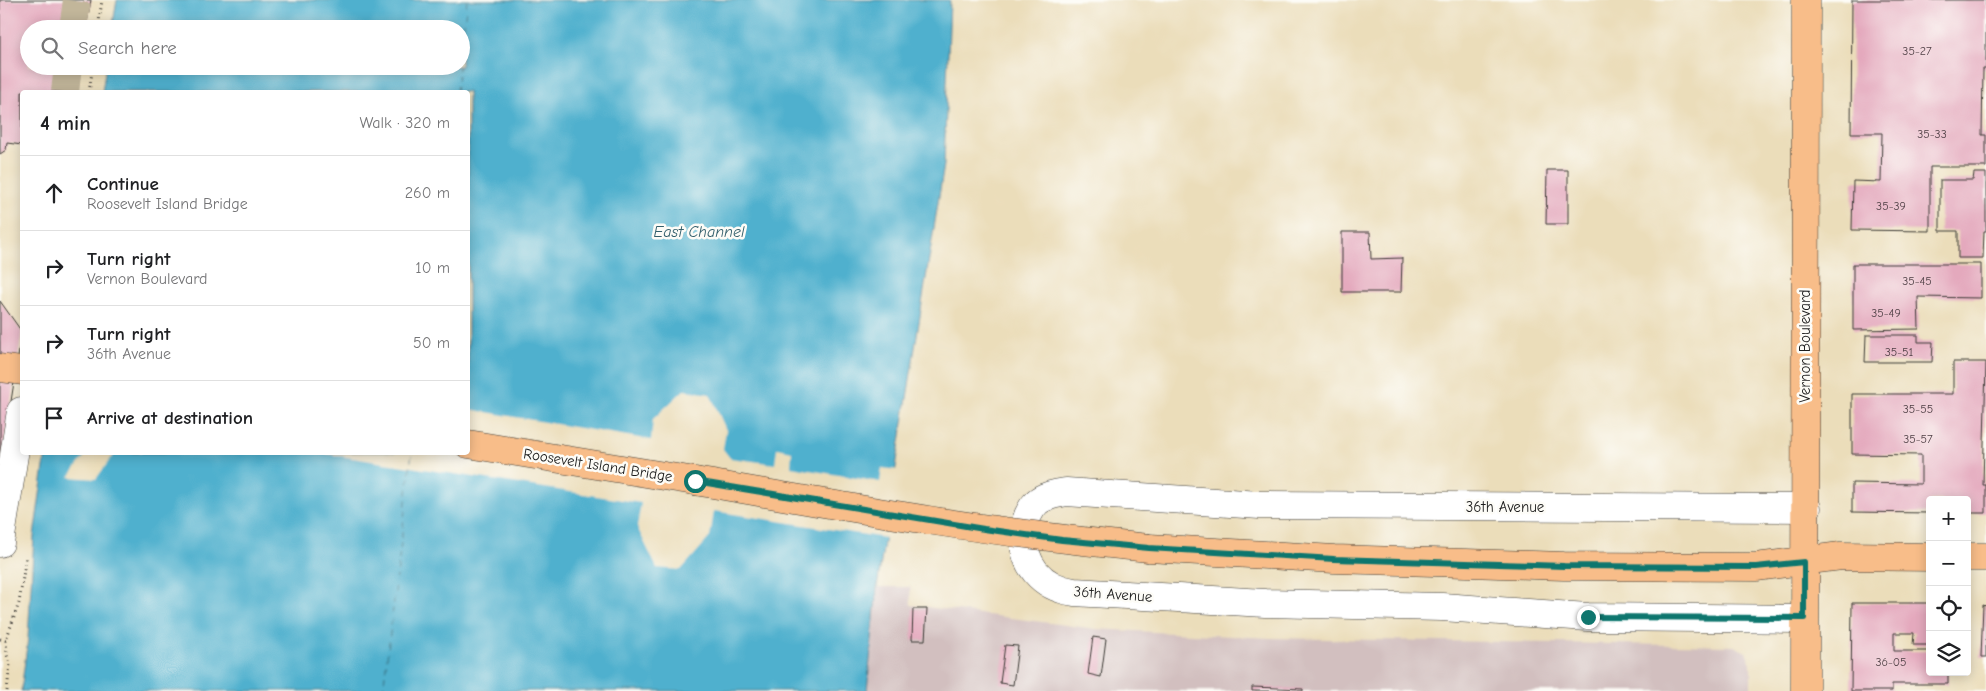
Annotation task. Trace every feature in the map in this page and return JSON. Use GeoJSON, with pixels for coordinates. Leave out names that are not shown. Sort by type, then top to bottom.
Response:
{"type":"FeatureCollection","features":[{"type":"Feature","properties":{"kind":"main road","name":"Vernon Boulevard"},"geometry":{"type":"LineString","coordinates":[[1805,691],[1804,562],[1807,508],[1804,278],[1806,0]]}},
{"type":"Feature","properties":{"kind":"main road"},"geometry":{"type":"LineString","coordinates":[[0,368],[20,371]]}},
{"type":"Feature","properties":{"kind":"main road","name":"Roosevelt Island Bridge"},"geometry":{"type":"LineString","coordinates":[[470,444],[984,529],[1062,540],[1149,548],[1334,559],[1564,566],[1756,567],[1804,562]]}},
{"type":"Feature","properties":{"kind":"main road"},"geometry":{"type":"LineString","coordinates":[[1804,562],[1841,556],[1926,556]]}},
{"type":"Feature","properties":{"kind":"main road"},"geometry":{"type":"LineString","coordinates":[[1971,557],[1986,557]]}},
{"type":"Feature","properties":{"kind":"street"},"geometry":{"type":"LineString","coordinates":[[0,543],[20,417]]}},
{"type":"Feature","properties":{"kind":"street","name":"36th Avenue"},"geometry":{"type":"LineString","coordinates":[[1804,618],[1588,617],[1442,606],[1265,603],[1074,592],[1063,590],[1046,582],[1033,569],[1024,546],[1024,527],[1031,510],[1037,502],[1045,497],[1066,492],[1260,505],[1807,508]]}},
{"type":"Feature","properties":{"kind":"path"},"geometry":{"type":"LineString","coordinates":[[99,20],[102,0]]}},
{"type":"Feature","properties":{"kind":"path"},"geometry":{"type":"LineString","coordinates":[[89,90],[92,75]]}},
{"type":"Feature","properties":{"kind":"path"},"geometry":{"type":"LineString","coordinates":[[7,691],[10,664],[6,640],[19,603],[27,551]]}},
{"type":"Feature","properties":{"kind":"path"},"geometry":{"type":"LineString","coordinates":[[0,639],[6,640]]}},
{"type":"Feature","properties":{"kind":"shaded area"},"geometry":{"type":"Polygon","coordinates":[[[877,587],[910,587],[911,605],[1096,629],[1270,638],[1734,646],[1746,652],[1751,663],[1751,691],[867,691],[877,587]]]}},
{"type":"Feature","properties":{"kind":"water","name":"East Channel"},"geometry":{"type":"Polygon","coordinates":[[[117,0],[950,0],[944,165],[877,587],[867,691],[21,691],[28,638],[34,536],[46,455],[470,455],[470,90],[102,90],[105,75],[470,75],[470,20],[114,20],[117,0]]]}},
{"type":"Feature","properties":{"kind":"pier"},"geometry":{"type":"Polygon","coordinates":[[[684,390],[710,394],[726,430],[723,449],[730,458],[775,464],[777,448],[792,451],[791,467],[880,482],[882,468],[898,470],[884,559],[885,538],[714,511],[710,537],[681,570],[657,568],[637,527],[641,503],[334,455],[470,455],[470,409],[651,440],[653,419],[684,390]]]}},
{"type":"Feature","properties":{"kind":"pier"},"geometry":{"type":"Polygon","coordinates":[[[86,455],[114,455],[96,479],[69,477],[86,455]]]}},
{"type":"Feature","properties":{"kind":"building"},"geometry":{"type":"Polygon","coordinates":[[[0,0],[91,0],[88,20],[20,20],[20,75],[79,75],[76,90],[20,90],[20,145],[7,143],[6,150],[0,154],[0,0]]]}},
{"type":"Feature","properties":{"kind":"building"},"geometry":{"type":"Polygon","coordinates":[[[1852,0],[1986,0],[1986,69],[1983,69],[1982,135],[1986,135],[1986,167],[1930,167],[1930,231],[1852,230],[1853,181],[1881,182],[1882,133],[1851,133],[1852,0]]]}},
{"type":"Feature","properties":{"kind":"building"},"geometry":{"type":"Polygon","coordinates":[[[1547,170],[1568,170],[1568,224],[1546,224],[1547,170]]]}},
{"type":"Feature","properties":{"kind":"building"},"geometry":{"type":"Polygon","coordinates":[[[1974,173],[1986,173],[1986,231],[1984,231],[1983,258],[1958,258],[1958,231],[1940,231],[1940,180],[1973,180],[1974,173]]]}},
{"type":"Feature","properties":{"kind":"building"},"geometry":{"type":"Polygon","coordinates":[[[1342,232],[1370,232],[1371,259],[1402,258],[1401,292],[1342,292],[1342,232]]]}},
{"type":"Feature","properties":{"kind":"building"},"geometry":{"type":"Polygon","coordinates":[[[1853,264],[1981,264],[1981,298],[1918,297],[1919,329],[1853,330],[1853,264]]]}},
{"type":"Feature","properties":{"kind":"building"},"geometry":{"type":"Polygon","coordinates":[[[0,301],[20,329],[20,345],[0,464],[0,301]]]}},
{"type":"Feature","properties":{"kind":"building"},"geometry":{"type":"Polygon","coordinates":[[[1866,335],[1918,335],[1918,342],[1933,342],[1932,362],[1865,362],[1866,335]]]}},
{"type":"Feature","properties":{"kind":"building"},"geometry":{"type":"Polygon","coordinates":[[[1953,362],[1986,362],[1983,485],[1986,485],[1986,513],[1971,513],[1971,496],[1926,496],[1926,513],[1852,512],[1852,483],[1921,484],[1921,455],[1852,454],[1852,394],[1953,394],[1953,362]]]}},
{"type":"Feature","properties":{"kind":"building"},"geometry":{"type":"Polygon","coordinates":[[[1852,603],[1926,603],[1926,645],[1913,645],[1914,633],[1894,633],[1894,651],[1926,651],[1926,676],[1948,676],[1948,684],[1892,684],[1892,691],[1851,691],[1852,603]]]}},
{"type":"Feature","properties":{"kind":"building"},"geometry":{"type":"Polygon","coordinates":[[[1983,605],[1986,606],[1986,657],[1981,657],[1983,605]]]}},
{"type":"Feature","properties":{"kind":"building"},"geometry":{"type":"Polygon","coordinates":[[[913,609],[927,609],[925,640],[912,640],[913,609]]]}},
{"type":"Feature","properties":{"kind":"building"},"geometry":{"type":"Polygon","coordinates":[[[1093,637],[1106,639],[1101,677],[1088,674],[1093,637]]]}},
{"type":"Feature","properties":{"kind":"building"},"geometry":{"type":"Polygon","coordinates":[[[1005,645],[1018,646],[1013,685],[1000,683],[1005,645]]]}},
{"type":"Feature","properties":{"kind":"building"},"geometry":{"type":"Polygon","coordinates":[[[1252,687],[1303,689],[1303,691],[1252,691],[1252,687]]]}},
{"type":"Feature","properties":{"kind":"ferry route"},"geometry":{"type":"LineString","coordinates":[[465,20],[467,0]]}},
{"type":"Feature","properties":{"kind":"ferry route"},"geometry":{"type":"LineString","coordinates":[[456,90],[458,75]]}},
{"type":"Feature","properties":{"kind":"ferry route"},"geometry":{"type":"LineString","coordinates":[[383,691],[412,455]]}},
{"type":"Feature","properties":{"kind":"tunnel"},"geometry":{"type":"LineString","coordinates":[[74,20],[77,0]]}},
{"type":"Feature","properties":{"kind":"tunnel"},"geometry":{"type":"LineString","coordinates":[[65,90],[67,75]]}},
{"type":"Feature","properties":{"kind":"route"},"geometry":{"type":"LineString","coordinates":[[695,481],[901,516],[1062,540],[1240,555],[1564,566],[1756,567],[1804,562],[1804,618],[1588,617]]}}]}
